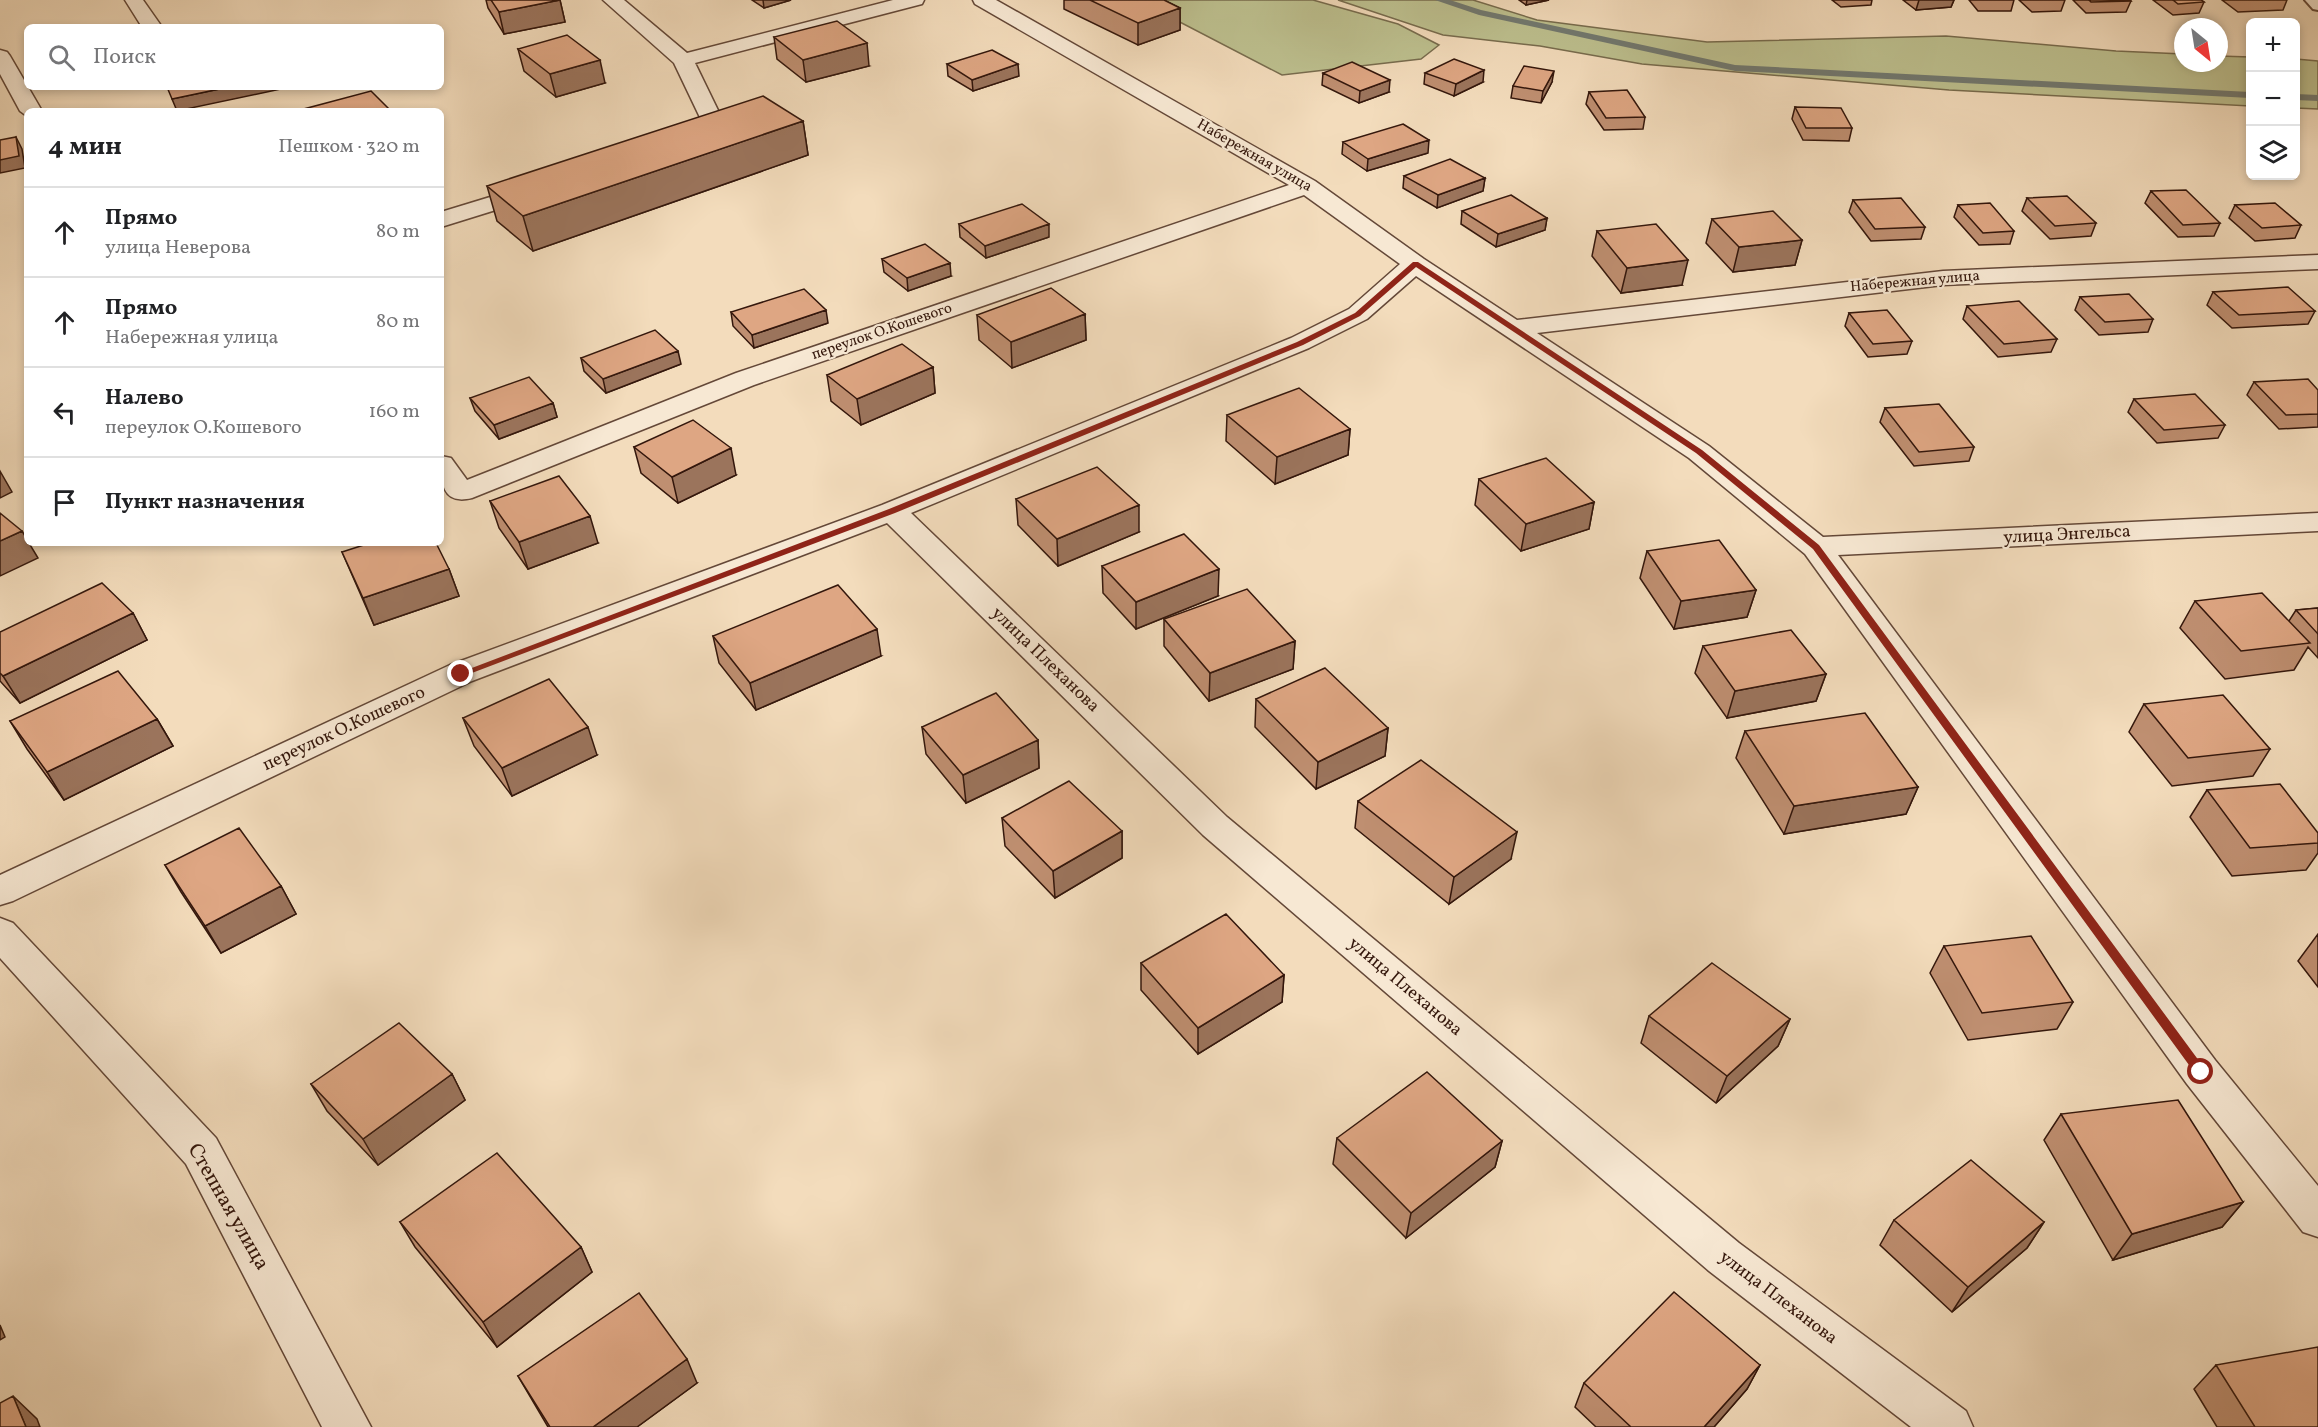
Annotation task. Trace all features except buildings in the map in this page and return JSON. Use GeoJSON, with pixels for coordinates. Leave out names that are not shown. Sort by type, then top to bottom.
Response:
{"type":"FeatureCollection","features":[{"type":"Feature","properties":{"kind":"street"},"geometry":{"type":"LineString","coordinates":[[134,0],[151,24]]}},
{"type":"Feature","properties":{"kind":"street"},"geometry":{"type":"LineString","coordinates":[[612,0],[683,60],[718,133],[674,147]]}},
{"type":"Feature","properties":{"kind":"street"},"geometry":{"type":"LineString","coordinates":[[683,60],[915,0]]}},
{"type":"Feature","properties":{"kind":"street","name":"Набережная улица"},"geometry":{"type":"LineString","coordinates":[[982,0],[1307,186],[1415,264],[1515,328],[1699,452],[1816,547],[2201,1072],[2318,1218]]}},
{"type":"Feature","properties":{"kind":"street"},"geometry":{"type":"LineString","coordinates":[[0,56],[29,108]]}},
{"type":"Feature","properties":{"kind":"street"},"geometry":{"type":"LineString","coordinates":[[444,219],[552,185]]}},
{"type":"Feature","properties":{"kind":"street","name":"переулок О.Кошевого"},"geometry":{"type":"LineString","coordinates":[[444,468],[462,492],[745,379],[1307,186]]}},
{"type":"Feature","properties":{"kind":"street","name":"Набережная улица"},"geometry":{"type":"LineString","coordinates":[[1515,328],[1943,278],[2318,262]]}},
{"type":"Feature","properties":{"kind":"street","name":"переулок О.Кошевого"},"geometry":{"type":"LineString","coordinates":[[0,891],[461,674],[892,511],[1300,343],[1358,314],[1415,264]]}},
{"type":"Feature","properties":{"kind":"street","name":"улица Плеханова"},"geometry":{"type":"LineString","coordinates":[[892,511],[1215,826],[1724,1257],[1949,1427]]}},
{"type":"Feature","properties":{"kind":"street","name":"улица Энгельса"},"geometry":{"type":"LineString","coordinates":[[1816,547],[2318,522]]}},
{"type":"Feature","properties":{"kind":"street","name":"Степная улица"},"geometry":{"type":"LineString","coordinates":[[0,933],[201,1151],[347,1427]]}},
{"type":"Feature","properties":{"kind":"lane"},"geometry":{"type":"LineString","coordinates":[[2311,0],[2318,6]]}},
{"type":"Feature","properties":{"kind":"green space"},"geometry":{"type":"Polygon","coordinates":[[[1130,0],[1313,0],[1398,24],[1439,45],[1421,59],[1282,75],[1149,6],[1130,0]]]}},
{"type":"Feature","properties":{"kind":"green space"},"geometry":{"type":"Polygon","coordinates":[[[1338,0],[1473,0],[1537,20],[1707,42],[1946,36],[2116,51],[2174,54],[2174,72],[2228,72],[2228,56],[2246,57],[2246,106],[1949,90],[1642,64],[1540,46],[1443,35],[1338,0]]]}},
{"type":"Feature","properties":{"kind":"green space"},"geometry":{"type":"Polygon","coordinates":[[[2300,59],[2318,61],[2318,109],[2300,108],[2300,59]]]}},
{"type":"Feature","properties":{"kind":"waterway"},"geometry":{"type":"LineString","coordinates":[[1440,0],[1479,12],[1735,68],[2246,95]]}},
{"type":"Feature","properties":{"kind":"waterway"},"geometry":{"type":"LineString","coordinates":[[2300,97],[2318,98]]}},
{"type":"Feature","properties":{"kind":"route"},"geometry":{"type":"LineString","coordinates":[[461,674],[892,511],[1300,343],[1358,314],[1415,264],[1515,328],[1699,452],[1816,547],[2201,1072]]}}]}
